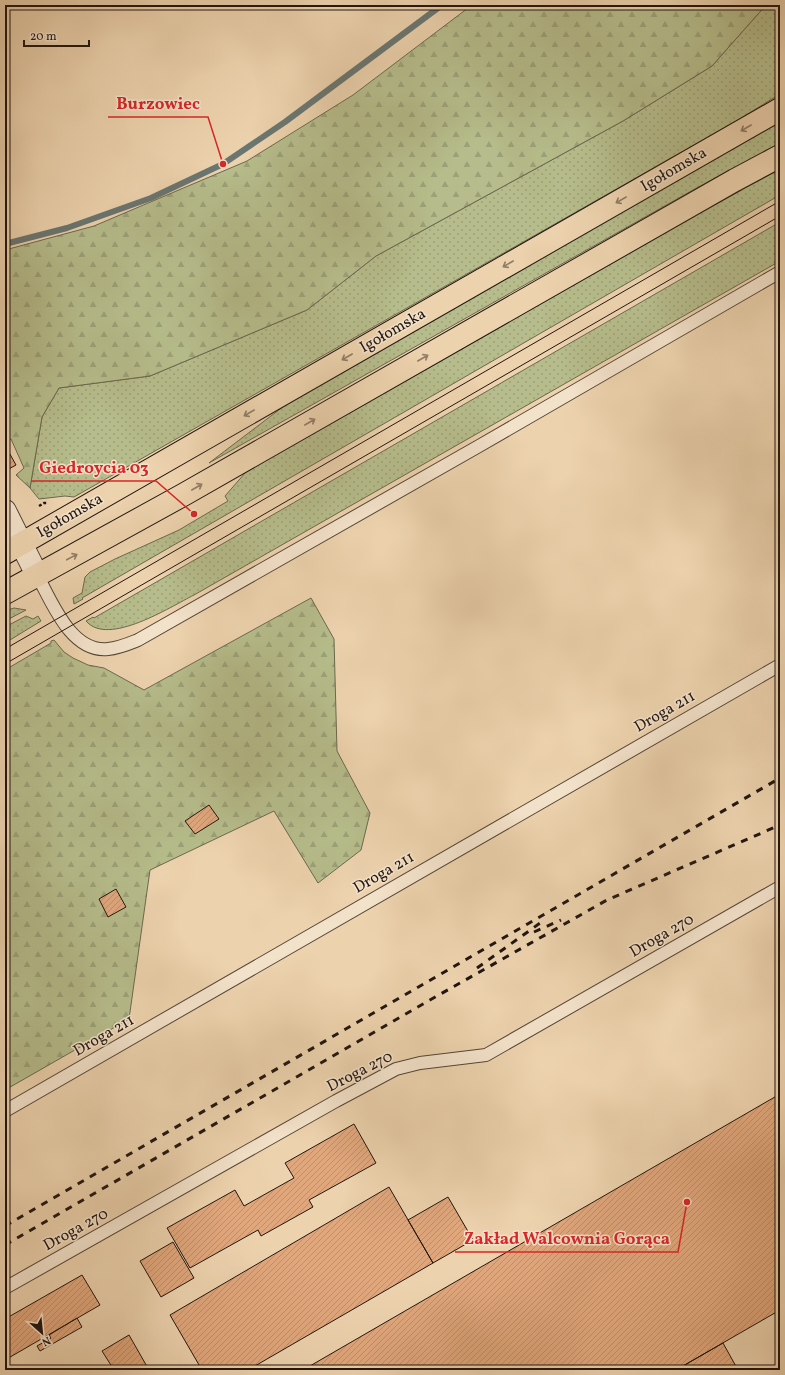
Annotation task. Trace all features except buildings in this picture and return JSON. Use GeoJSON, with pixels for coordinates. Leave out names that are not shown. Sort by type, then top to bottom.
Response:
{"type":"FeatureCollection","features":[{"type":"Feature","properties":{"kind":"main road","name":"Igołomska"},"geometry":{"type":"LineString","coordinates":[[13,548],[780,109]]}},
{"type":"Feature","properties":{"kind":"main road"},"geometry":{"type":"LineString","coordinates":[[5,593],[169,502],[728,184],[780,156]]}},
{"type":"Feature","properties":{"kind":"street"},"geometry":{"type":"LineString","coordinates":[[5,511],[13,548],[37,575]]}},
{"type":"Feature","properties":{"kind":"lane"},"geometry":{"type":"LineString","coordinates":[[37,575],[67,628],[81,642],[97,649],[107,649],[127,644],[144,636],[479,446],[780,272]]}},
{"type":"Feature","properties":{"kind":"lane","name":"Droga 211"},"geometry":{"type":"LineString","coordinates":[[5,1111],[780,665]]}},
{"type":"Feature","properties":{"kind":"lane","name":"Droga 270"},"geometry":{"type":"LineString","coordinates":[[5,1288],[396,1069],[420,1063],[486,1055],[780,887]]}},
{"type":"Feature","properties":{"kind":"green space"},"geometry":{"type":"Polygon","coordinates":[[[472,5],[766,5],[712,66],[623,121],[376,256],[307,310],[150,376],[59,388],[42,417],[30,488],[16,475],[24,468],[11,439],[5,442],[5,250],[94,226],[247,161],[353,95],[472,5]]]}},
{"type":"Feature","properties":{"kind":"green space"},"geometry":{"type":"Polygon","coordinates":[[[766,5],[780,5],[780,94],[738,120],[74,497],[65,496],[39,499],[30,488],[42,417],[59,388],[150,376],[307,310],[376,256],[623,121],[712,66],[766,5]]]}},
{"type":"Feature","properties":{"kind":"green space"},"geometry":{"type":"Polygon","coordinates":[[[780,121],[780,143],[693,190],[209,463],[292,400],[780,121]]]}},
{"type":"Feature","properties":{"kind":"green space"},"geometry":{"type":"Polygon","coordinates":[[[780,169],[780,195],[74,604],[73,598],[82,593],[85,577],[90,572],[179,530],[228,501],[225,496],[246,472],[780,169]]]}},
{"type":"Feature","properties":{"kind":"green space"},"geometry":{"type":"Polygon","coordinates":[[[780,222],[780,261],[170,608],[139,622],[109,630],[96,628],[86,621],[93,617],[94,618],[780,222]]]}},
{"type":"Feature","properties":{"kind":"green space"},"geometry":{"type":"Polygon","coordinates":[[[311,598],[334,639],[337,751],[370,813],[361,850],[318,883],[274,811],[150,870],[129,1019],[5,1090],[5,670],[54,640],[64,652],[73,658],[88,665],[104,668],[144,690],[311,598]]]}},
{"type":"Feature","properties":{"kind":"green space"},"geometry":{"type":"Polygon","coordinates":[[[14,608],[26,610],[5,621],[5,611],[14,608]]]}},
{"type":"Feature","properties":{"kind":"green space"},"geometry":{"type":"Polygon","coordinates":[[[26,616],[33,619],[38,616],[41,621],[5,643],[5,627],[26,616]]]}},
{"type":"Feature","properties":{"kind":"waterway"},"geometry":{"type":"LineString","coordinates":[[5,244],[67,228],[151,198],[223,164],[285,122],[442,5]]}},
{"type":"Feature","properties":{"kind":"tram line"},"geometry":{"type":"LineString","coordinates":[[5,649],[780,201]]}},
{"type":"Feature","properties":{"kind":"tram line"},"geometry":{"type":"LineString","coordinates":[[5,664],[780,216]]}},
{"type":"Feature","properties":{"kind":"railway"},"geometry":{"type":"LineString","coordinates":[[5,1226],[780,778]]}},
{"type":"Feature","properties":{"kind":"railway"},"geometry":{"type":"LineString","coordinates":[[5,1245],[437,996],[607,900],[780,825]]}},
{"type":"Feature","properties":{"kind":"railway"},"geometry":{"type":"LineString","coordinates":[[534,932],[561,920]]}},
{"type":"Feature","properties":{"kind":"railway"},"geometry":{"type":"LineString","coordinates":[[477,968],[543,921]]}},
{"type":"Feature","properties":{"kind":"place","name":"Burzowiec"},"geometry":{"type":"Point","coordinates":[223,164]}},
{"type":"Feature","properties":{"kind":"place","name":"Giedroycia 03"},"geometry":{"type":"Point","coordinates":[194,514]}},
{"type":"Feature","properties":{"kind":"place","name":"Zakład Walcownia Gorąca"},"geometry":{"type":"Point","coordinates":[687,1202]}}]}
